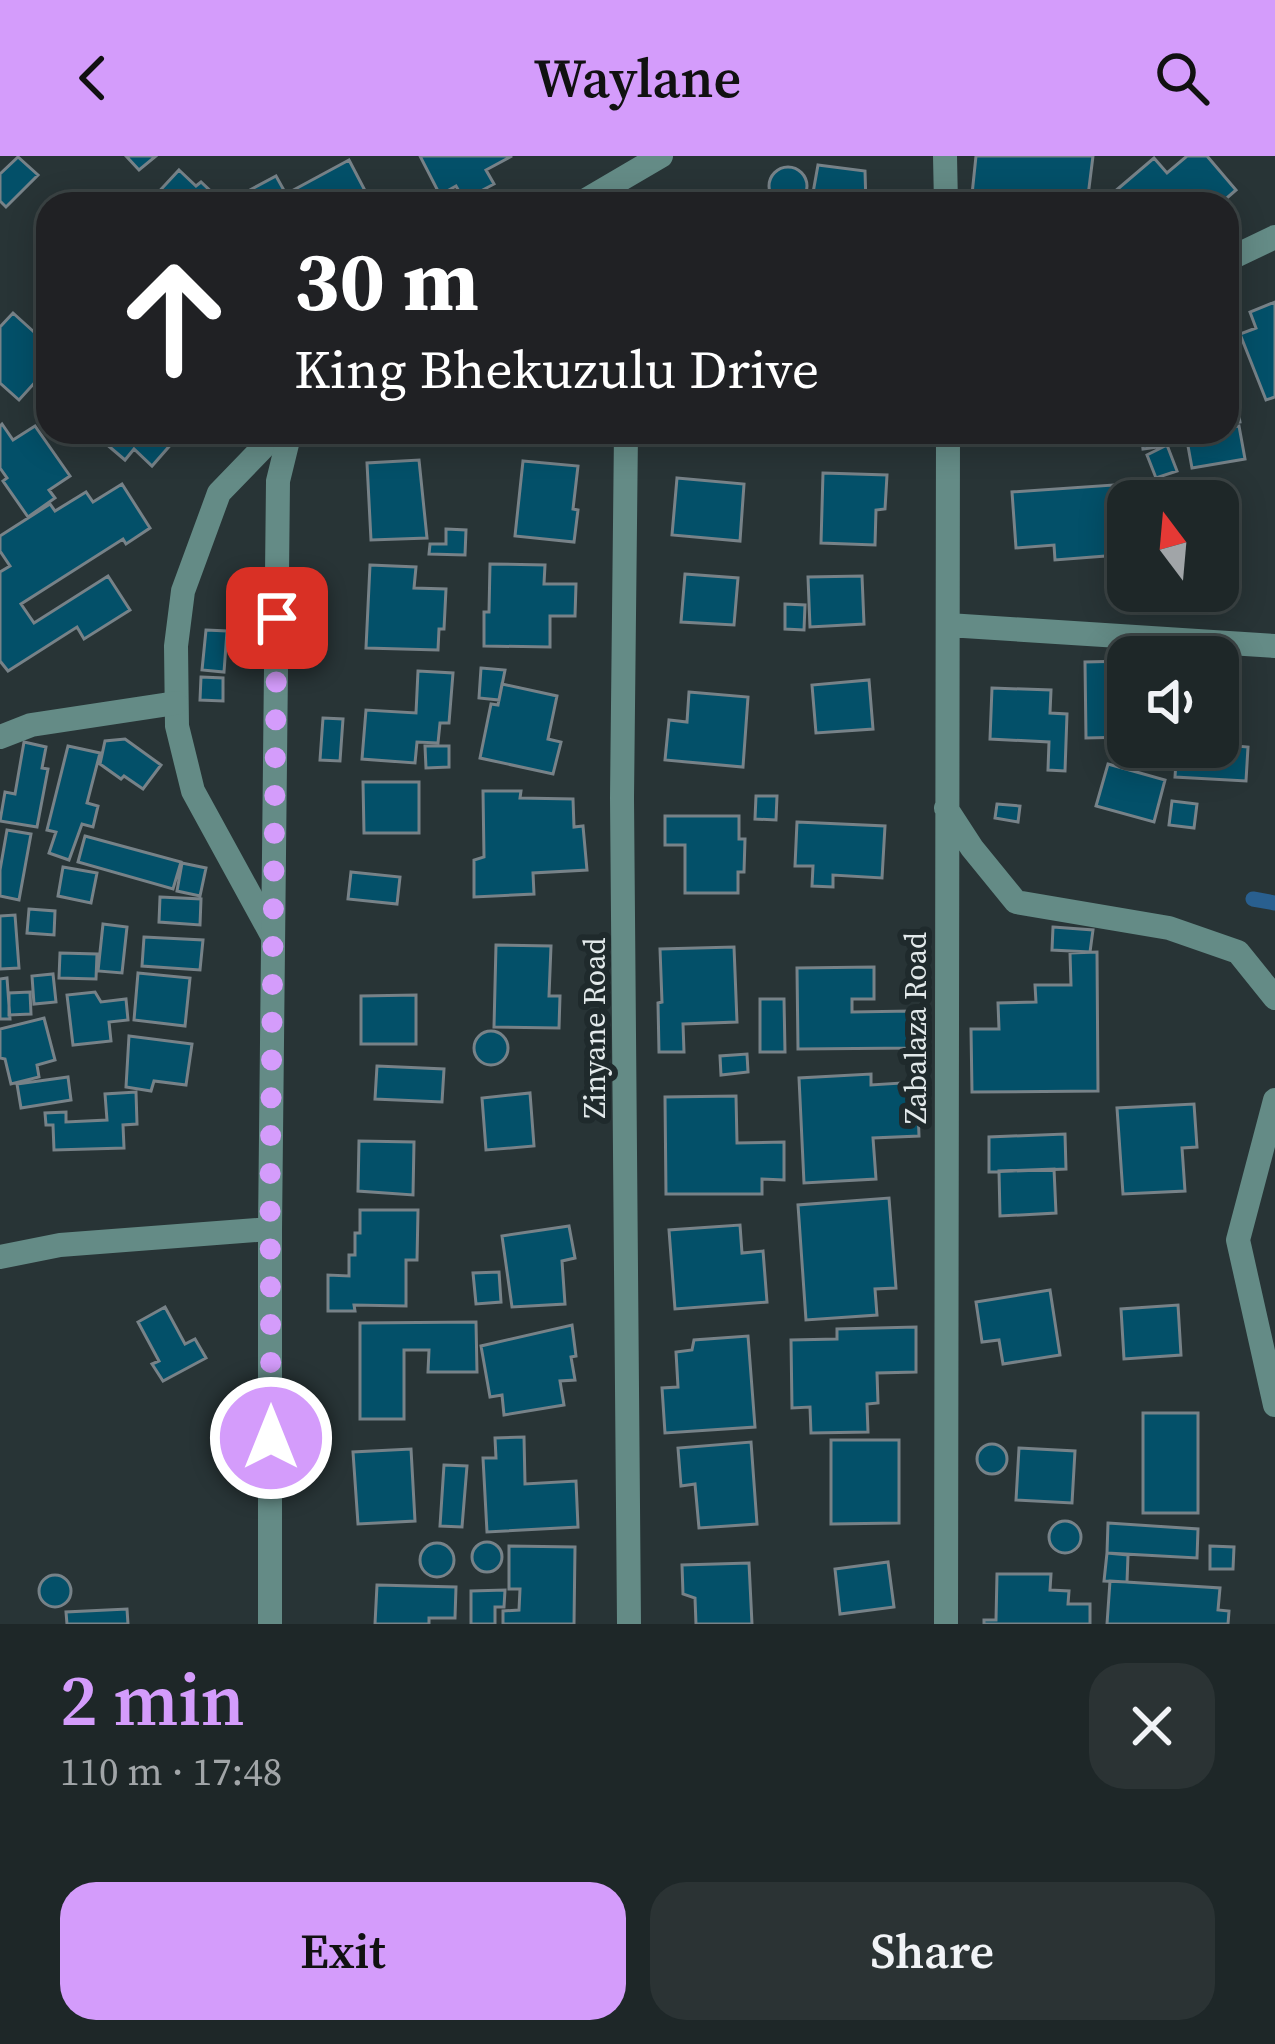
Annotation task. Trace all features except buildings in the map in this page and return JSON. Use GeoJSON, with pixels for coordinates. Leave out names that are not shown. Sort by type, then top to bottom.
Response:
{"type":"FeatureCollection","features":[{"type":"Feature","properties":{"kind":"street"},"geometry":{"type":"LineString","coordinates":[[619,192],[661,156]]}},
{"type":"Feature","properties":{"kind":"street"},"geometry":{"type":"LineString","coordinates":[[945,156],[946,192]]}},
{"type":"Feature","properties":{"kind":"street"},"geometry":{"type":"LineString","coordinates":[[1239,254],[1275,237]]}},
{"type":"Feature","properties":{"kind":"street"},"geometry":{"type":"LineString","coordinates":[[266,444],[219,493],[182,591],[176,703],[193,791],[273,937]]}},
{"type":"Feature","properties":{"kind":"street"},"geometry":{"type":"LineString","coordinates":[[270,1624],[278,481],[287,444]]}},
{"type":"Feature","properties":{"kind":"street","name":"Zinyane Road"},"geometry":{"type":"LineString","coordinates":[[626,444],[622,798],[629,1624]]}},
{"type":"Feature","properties":{"kind":"street","name":"Zabalaza Road"},"geometry":{"type":"LineString","coordinates":[[946,1624],[948,444]]}},
{"type":"Feature","properties":{"kind":"street"},"geometry":{"type":"LineString","coordinates":[[948,625],[1275,646]]}},
{"type":"Feature","properties":{"kind":"street"},"geometry":{"type":"LineString","coordinates":[[0,737],[31,725],[176,703]]}},
{"type":"Feature","properties":{"kind":"street"},"geometry":{"type":"LineString","coordinates":[[946,808],[1016,902],[1169,928],[1238,952],[1275,998]]}},
{"type":"Feature","properties":{"kind":"street"},"geometry":{"type":"LineString","coordinates":[[1275,1100],[1238,1240],[1275,1405]]}},
{"type":"Feature","properties":{"kind":"street"},"geometry":{"type":"LineString","coordinates":[[0,1257],[60,1245],[270,1229]]}},
{"type":"Feature","properties":{"kind":"waterway"},"geometry":{"type":"LineString","coordinates":[[1253,899],[1275,903]]}},
{"type":"Feature","properties":{"kind":"route"},"geometry":{"type":"LineString","coordinates":[[271,1438],[277,618]]}}]}
